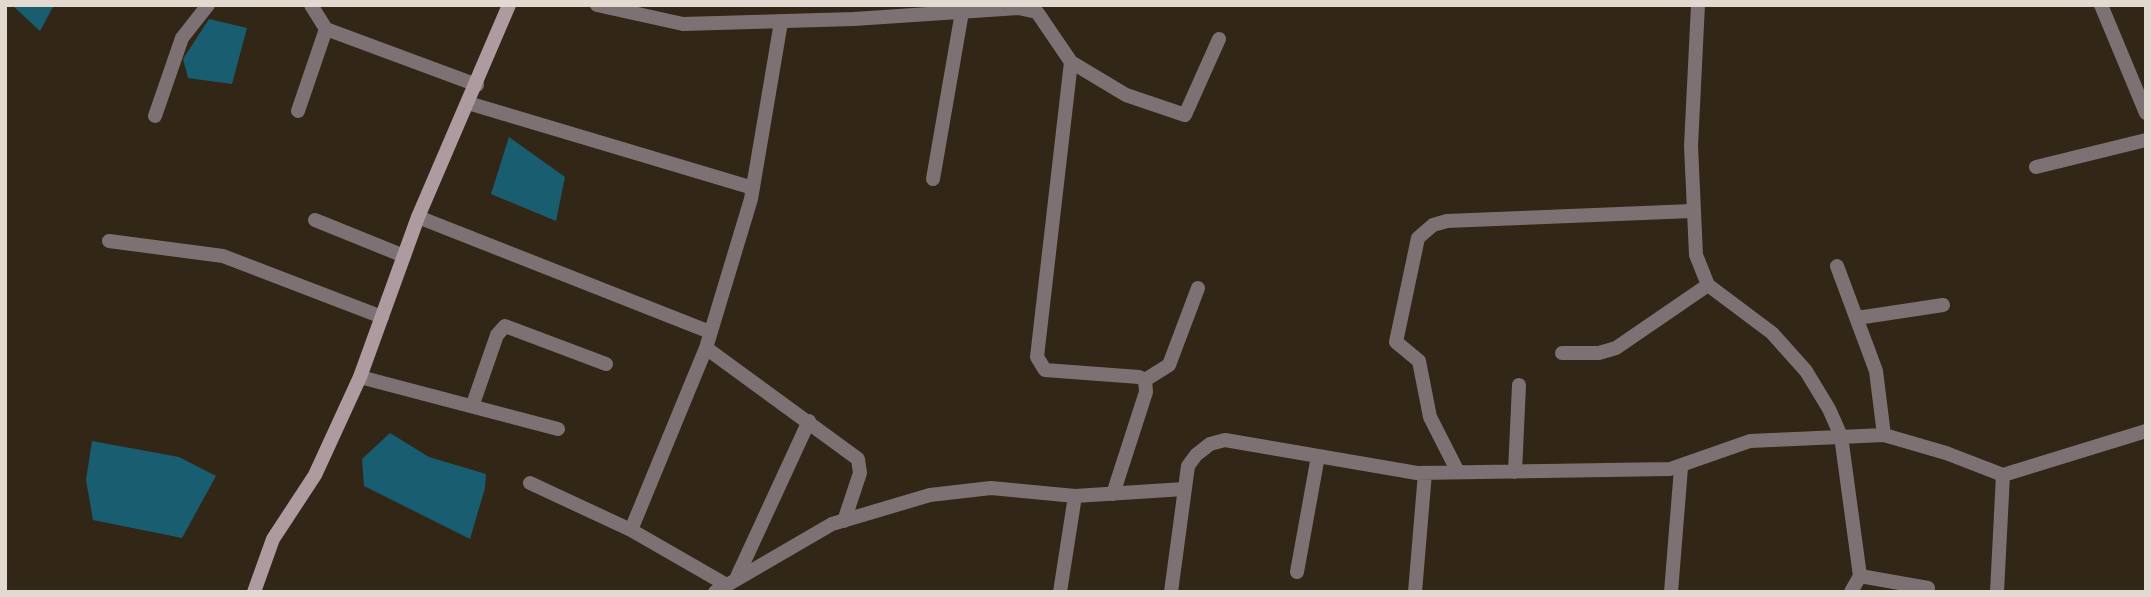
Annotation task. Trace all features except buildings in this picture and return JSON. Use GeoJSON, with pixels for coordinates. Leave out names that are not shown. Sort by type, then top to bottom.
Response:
{"type":"FeatureCollection","features":[{"type":"Feature","properties":{"kind":"main road"},"geometry":{"type":"LineString","coordinates":[[254,592],[273,539],[315,475],[360,377],[418,218],[509,5]]}},
{"type":"Feature","properties":{"kind":"street"},"geometry":{"type":"LineString","coordinates":[[155,116],[182,38],[208,5]]}},
{"type":"Feature","properties":{"kind":"street"},"geometry":{"type":"LineString","coordinates":[[311,5],[326,29],[477,85]]}},
{"type":"Feature","properties":{"kind":"street"},"geometry":{"type":"LineString","coordinates":[[597,5],[683,24],[780,22],[855,12],[1038,8],[1071,62],[1126,95],[1185,115],[1219,40]]}},
{"type":"Feature","properties":{"kind":"street"},"geometry":{"type":"LineString","coordinates":[[1698,5],[1692,211],[1696,255],[1708,285],[1772,333],[1805,371],[1829,409],[1841,436],[1860,576],[1850,592]]}},
{"type":"Feature","properties":{"kind":"street"},"geometry":{"type":"LineString","coordinates":[[2101,5],[2146,113]]}},
{"type":"Feature","properties":{"kind":"street"},"geometry":{"type":"LineString","coordinates":[[933,178],[970,9]]}},
{"type":"Feature","properties":{"kind":"street"},"geometry":{"type":"LineString","coordinates":[[631,530],[706,348],[753,188],[780,22]]}},
{"type":"Feature","properties":{"kind":"street"},"geometry":{"type":"LineString","coordinates":[[299,111],[326,29]]}},
{"type":"Feature","properties":{"kind":"street"},"geometry":{"type":"LineString","coordinates":[[1071,62],[1037,357],[1045,370],[1139,377],[1145,380]]}},
{"type":"Feature","properties":{"kind":"street"},"geometry":{"type":"LineString","coordinates":[[468,103],[753,188]]}},
{"type":"Feature","properties":{"kind":"street"},"geometry":{"type":"LineString","coordinates":[[2036,167],[2146,140]]}},
{"type":"Feature","properties":{"kind":"street"},"geometry":{"type":"LineString","coordinates":[[1458,472],[1430,416],[1419,361],[1396,342],[1418,238],[1433,225],[1447,221],[1692,211]]}},
{"type":"Feature","properties":{"kind":"street"},"geometry":{"type":"LineString","coordinates":[[418,218],[710,332]]}},
{"type":"Feature","properties":{"kind":"street"},"geometry":{"type":"LineString","coordinates":[[314,220],[404,256]]}},
{"type":"Feature","properties":{"kind":"street"},"geometry":{"type":"LineString","coordinates":[[109,241],[223,256],[382,317]]}},
{"type":"Feature","properties":{"kind":"street"},"geometry":{"type":"LineString","coordinates":[[1837,266],[1877,371],[1884,435]]}},
{"type":"Feature","properties":{"kind":"street"},"geometry":{"type":"LineString","coordinates":[[1562,353],[1599,353],[1616,348],[1708,285]]}},
{"type":"Feature","properties":{"kind":"street"},"geometry":{"type":"LineString","coordinates":[[1145,380],[1169,365],[1198,288]]}},
{"type":"Feature","properties":{"kind":"street"},"geometry":{"type":"LineString","coordinates":[[1857,318],[1943,305]]}},
{"type":"Feature","properties":{"kind":"street"},"geometry":{"type":"LineString","coordinates":[[473,404],[497,335],[505,326],[606,365]]}},
{"type":"Feature","properties":{"kind":"street"},"geometry":{"type":"LineString","coordinates":[[706,348],[858,459],[860,473],[844,521]]}},
{"type":"Feature","properties":{"kind":"street"},"geometry":{"type":"LineString","coordinates":[[360,377],[473,404],[558,429]]}},
{"type":"Feature","properties":{"kind":"street"},"geometry":{"type":"LineString","coordinates":[[1114,494],[1146,392],[1145,380]]}},
{"type":"Feature","properties":{"kind":"street"},"geometry":{"type":"LineString","coordinates":[[1515,472],[1519,385]]}},
{"type":"Feature","properties":{"kind":"street"},"geometry":{"type":"LineString","coordinates":[[726,584],[808,421]]}},
{"type":"Feature","properties":{"kind":"street"},"geometry":{"type":"LineString","coordinates":[[1171,592],[1188,466],[1196,455],[1210,444],[1225,440],[1425,473],[1681,468],[1750,442],[1884,435],[1946,453],[2003,475],[2146,430]]}},
{"type":"Feature","properties":{"kind":"street"},"geometry":{"type":"LineString","coordinates":[[1297,572],[1318,456]]}},
{"type":"Feature","properties":{"kind":"street"},"geometry":{"type":"LineString","coordinates":[[1671,592],[1681,468]]}},
{"type":"Feature","properties":{"kind":"street"},"geometry":{"type":"LineString","coordinates":[[1415,592],[1425,473]]}},
{"type":"Feature","properties":{"kind":"street"},"geometry":{"type":"LineString","coordinates":[[1997,592],[2003,475]]}},
{"type":"Feature","properties":{"kind":"street"},"geometry":{"type":"LineString","coordinates":[[530,483],[631,530],[726,584]]}},
{"type":"Feature","properties":{"kind":"street"},"geometry":{"type":"LineString","coordinates":[[726,584],[832,524],[930,495],[969,489],[1075,496],[1184,489]]}},
{"type":"Feature","properties":{"kind":"street"},"geometry":{"type":"LineString","coordinates":[[1060,592],[1075,496]]}},
{"type":"Feature","properties":{"kind":"street"},"geometry":{"type":"LineString","coordinates":[[1860,576],[1928,588]]}},
{"type":"Feature","properties":{"kind":"water"},"geometry":{"type":"Polygon","coordinates":[[[12,5],[54,5],[40,31],[12,5]]]}},
{"type":"Feature","properties":{"kind":"water"},"geometry":{"type":"Polygon","coordinates":[[[209,19],[247,28],[232,84],[188,78],[183,59],[209,19]]]}},
{"type":"Feature","properties":{"kind":"water"},"geometry":{"type":"Polygon","coordinates":[[[509,137],[565,177],[556,221],[491,194],[509,137]]]}},
{"type":"Feature","properties":{"kind":"water"},"geometry":{"type":"Polygon","coordinates":[[[390,433],[429,457],[486,474],[485,488],[470,539],[364,486],[362,459],[390,433]]]}},
{"type":"Feature","properties":{"kind":"water"},"geometry":{"type":"Polygon","coordinates":[[[92,441],[179,457],[216,476],[182,538],[93,520],[86,480],[92,441]]]}}]}
